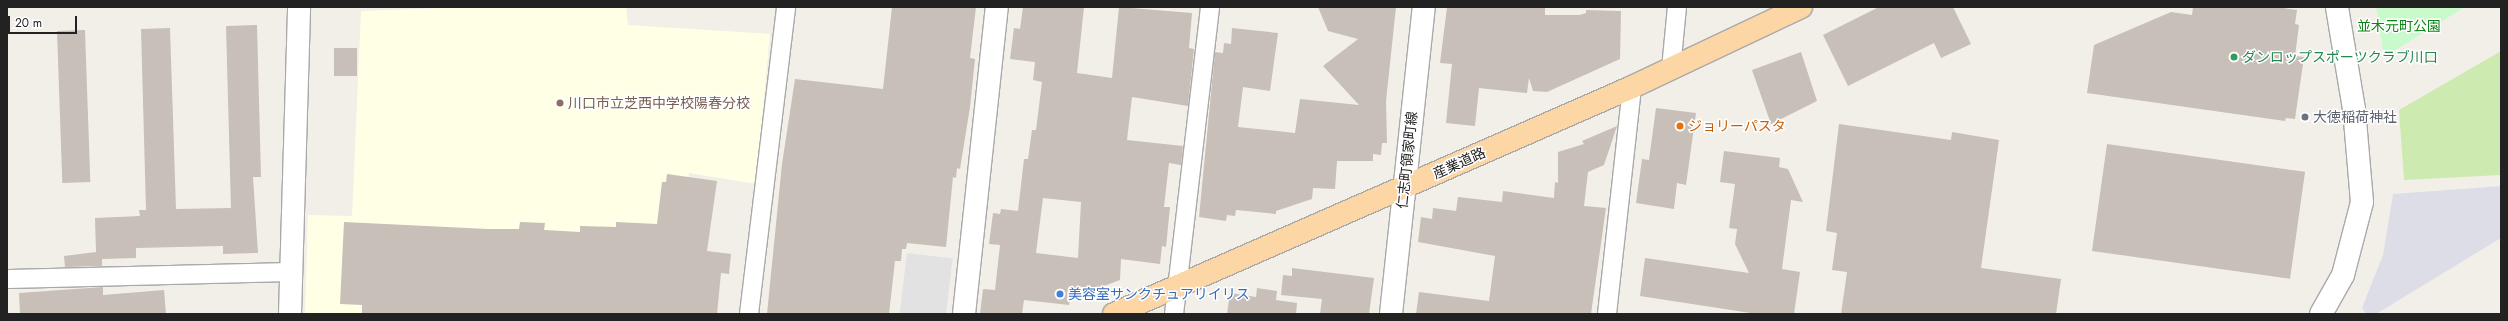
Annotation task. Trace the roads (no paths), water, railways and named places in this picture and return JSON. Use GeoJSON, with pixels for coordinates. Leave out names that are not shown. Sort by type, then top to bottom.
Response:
{"type":"FeatureCollection","features":[{"type":"Feature","properties":{"kind":"main road","name":"産業道路"},"geometry":{"type":"LineString","coordinates":[[1114,314],[1632,87],[1801,7]]}},
{"type":"Feature","properties":{"kind":"street"},"geometry":{"type":"LineString","coordinates":[[290,314],[299,7]]}},
{"type":"Feature","properties":{"kind":"street"},"geometry":{"type":"LineString","coordinates":[[750,314],[786,7]]}},
{"type":"Feature","properties":{"kind":"street"},"geometry":{"type":"LineString","coordinates":[[964,314],[997,7]]}},
{"type":"Feature","properties":{"kind":"street"},"geometry":{"type":"LineString","coordinates":[[1174,314],[1210,7]]}},
{"type":"Feature","properties":{"kind":"street","name":"仁志町領家町線"},"geometry":{"type":"LineString","coordinates":[[1391,314],[1424,7]]}},
{"type":"Feature","properties":{"kind":"street"},"geometry":{"type":"LineString","coordinates":[[1671,69],[1677,7]]}},
{"type":"Feature","properties":{"kind":"street"},"geometry":{"type":"LineString","coordinates":[[2321,314],[2343,275],[2362,202],[2354,109],[2337,7]]}},
{"type":"Feature","properties":{"kind":"street"},"geometry":{"type":"LineString","coordinates":[[1606,314],[1632,87]]}},
{"type":"Feature","properties":{"kind":"street"},"geometry":{"type":"LineString","coordinates":[[7,279],[292,272]]}},
{"type":"Feature","properties":{"kind":"place","name":"ダンロップスポーツクラブ川口"},"geometry":{"type":"Point","coordinates":[2234,57]}},
{"type":"Feature","properties":{"kind":"place","name":"川口市立芝西中学校陽春分校"},"geometry":{"type":"Point","coordinates":[560,103]}},
{"type":"Feature","properties":{"kind":"place","name":"大徳稲荷神社"},"geometry":{"type":"Point","coordinates":[2305,117]}},
{"type":"Feature","properties":{"kind":"place","name":"ジョリーパスタ"},"geometry":{"type":"Point","coordinates":[1680,126]}},
{"type":"Feature","properties":{"kind":"place","name":"美容室サンクチュアリイリス"},"geometry":{"type":"Point","coordinates":[1060,294]}},
{"type":"Feature","properties":{"kind":"park label","name":"並木元町公園"},"geometry":{"type":"Point","coordinates":[2399,26]}}]}
